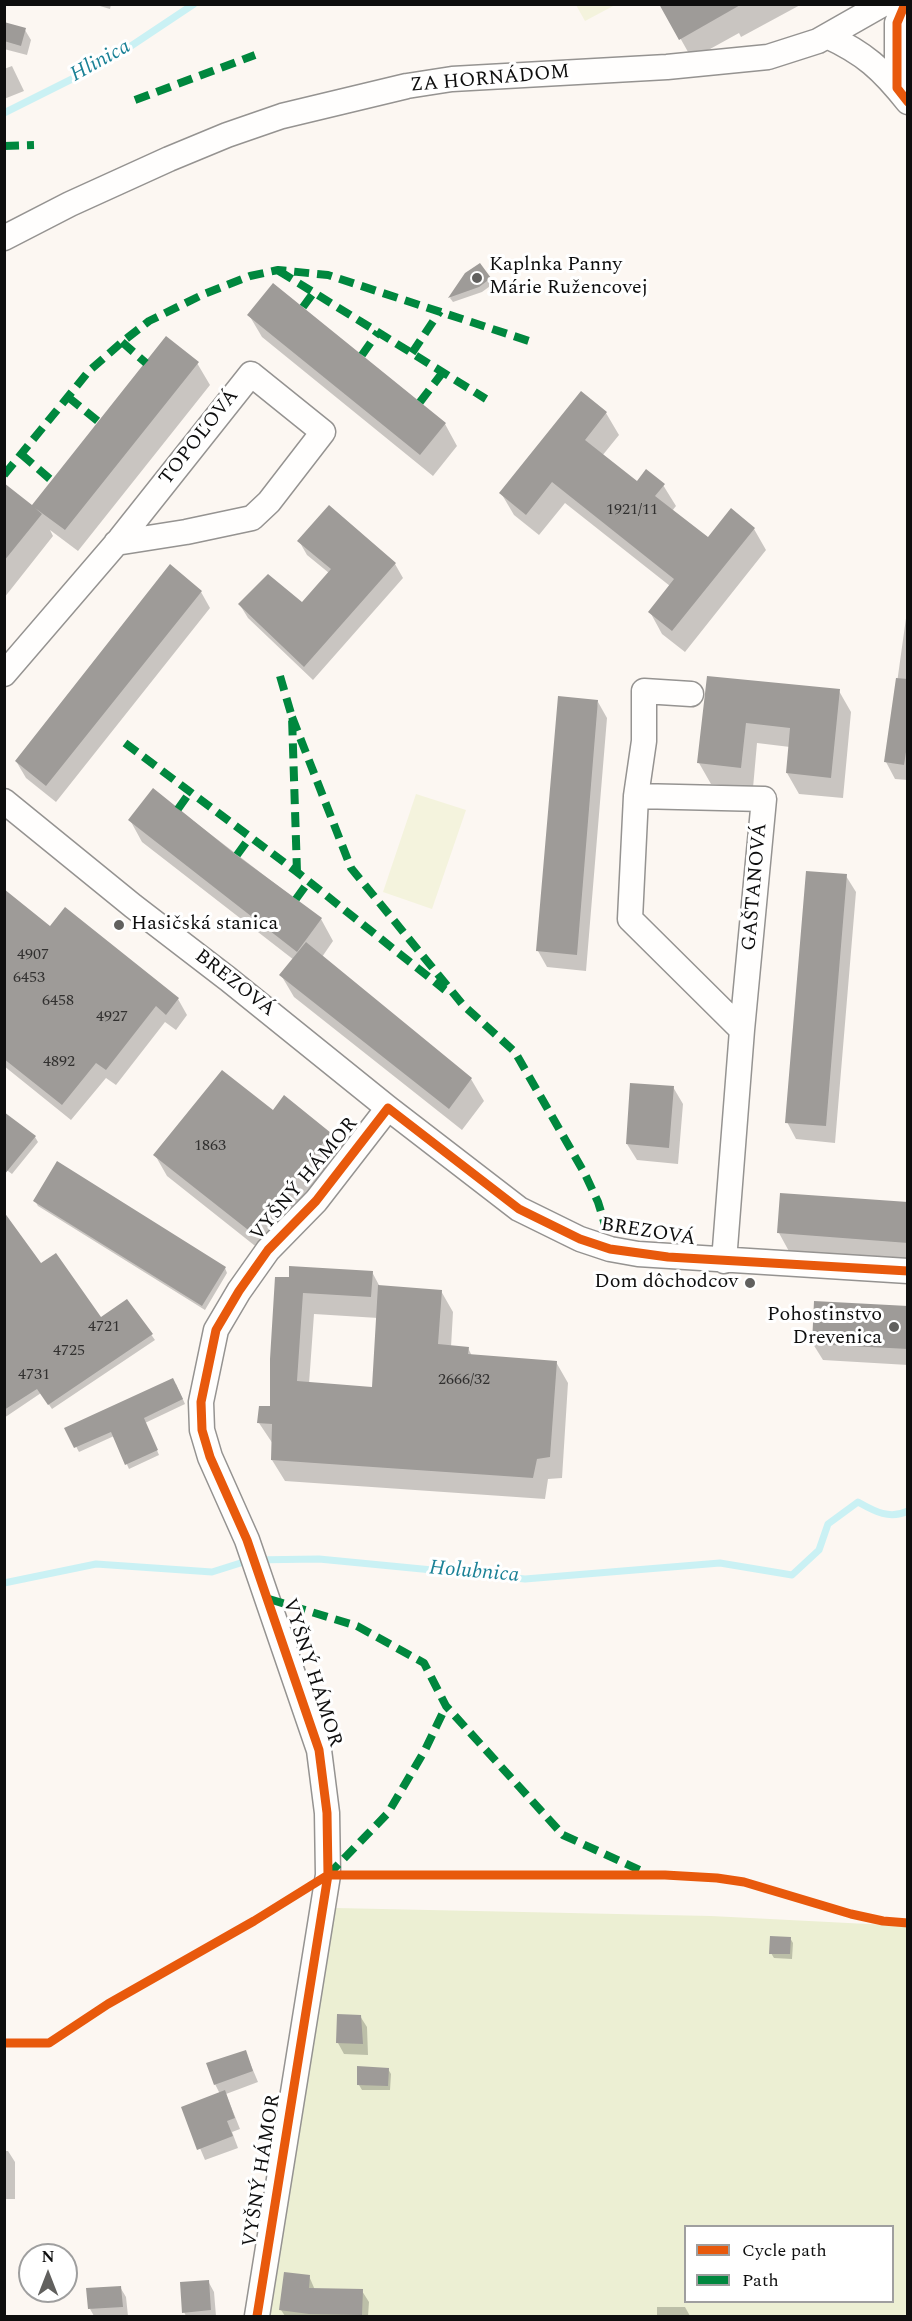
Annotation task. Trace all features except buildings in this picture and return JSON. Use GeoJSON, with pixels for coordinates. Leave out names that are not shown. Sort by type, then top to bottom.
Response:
{"type":"FeatureCollection","features":[{"type":"Feature","properties":{"kind":"street","name":"ZA HORNÁDOM"},"geometry":{"type":"LineString","coordinates":[[4,238],[70,204],[169,159],[227,135],[282,116],[407,86],[452,80],[667,68],[768,57],[818,41],[883,4]]}},
{"type":"Feature","properties":{"kind":"street"},"geometry":{"type":"LineString","coordinates":[[902,95],[897,23],[905,4]]}},
{"type":"Feature","properties":{"kind":"street"},"geometry":{"type":"LineString","coordinates":[[827,36],[854,48],[872,61],[902,95]]}},
{"type":"Feature","properties":{"kind":"street","name":"TOPOĽOVÁ"},"geometry":{"type":"LineString","coordinates":[[4,674],[116,543],[251,374],[323,432],[269,502],[252,518],[186,532],[116,543]]}},
{"type":"Feature","properties":{"kind":"street"},"geometry":{"type":"LineString","coordinates":[[691,694],[644,691],[644,741],[636,796],[630,919],[742,1030]]}},
{"type":"Feature","properties":{"kind":"street","name":"GAŠTANOVÁ"},"geometry":{"type":"LineString","coordinates":[[636,796],[765,799],[742,1030],[724,1261]]}},
{"type":"Feature","properties":{"kind":"street","name":"BREZOVÁ"},"geometry":{"type":"LineString","coordinates":[[4,801],[388,1108],[519,1209],[549,1226],[610,1249],[648,1255],[908,1271]]}},
{"type":"Feature","properties":{"kind":"street","name":"VYŠNÝ HÁMOR"},"geometry":{"type":"LineString","coordinates":[[257,2316],[328,1875],[327,1814],[319,1750],[247,1540],[210,1457],[202,1430],[201,1402],[216,1330],[239,1291],[268,1250],[316,1201],[388,1108]]}},
{"type":"Feature","properties":{"kind":"green space"},"geometry":{"type":"Polygon","coordinates":[[[576,5],[615,5],[585,21],[576,5]]]}},
{"type":"Feature","properties":{"kind":"green space"},"geometry":{"type":"Polygon","coordinates":[[[416,794],[466,810],[432,909],[383,892],[416,794]]]}},
{"type":"Feature","properties":{"kind":"green space"},"geometry":{"type":"Polygon","coordinates":[[[335,1908],[711,1916],[907,1926],[907,2316],[268,2316],[335,1908]]]}},
{"type":"Feature","properties":{"kind":"waterway","name":"Hlinica"},"geometry":{"type":"LineString","coordinates":[[4,113],[110,60],[194,4]]}},
{"type":"Feature","properties":{"kind":"waterway","name":"Holubnica"},"geometry":{"type":"LineString","coordinates":[[4,1583],[96,1564],[212,1572],[250,1560],[319,1559],[525,1579],[720,1563],[792,1575],[819,1550],[828,1524],[858,1502],[888,1514],[901,1514],[908,1511]]}},
{"type":"Feature","properties":{"kind":"marked path"},"geometry":{"type":"LineString","coordinates":[[135,100],[255,55]]}},
{"type":"Feature","properties":{"kind":"marked path"},"geometry":{"type":"LineString","coordinates":[[4,146],[34,145]]}},
{"type":"Feature","properties":{"kind":"marked path"},"geometry":{"type":"LineString","coordinates":[[4,475],[89,371],[122,342],[149,321],[204,294],[250,276],[278,270],[328,275],[532,342]]}},
{"type":"Feature","properties":{"kind":"marked path"},"geometry":{"type":"LineString","coordinates":[[279,271],[486,399]]}},
{"type":"Feature","properties":{"kind":"marked path"},"geometry":{"type":"LineString","coordinates":[[303,307],[314,292]]}},
{"type":"Feature","properties":{"kind":"marked path"},"geometry":{"type":"LineString","coordinates":[[412,353],[440,311]]}},
{"type":"Feature","properties":{"kind":"marked path"},"geometry":{"type":"LineString","coordinates":[[362,355],[378,332]]}},
{"type":"Feature","properties":{"kind":"marked path"},"geometry":{"type":"LineString","coordinates":[[122,342],[146,363]]}},
{"type":"Feature","properties":{"kind":"marked path"},"geometry":{"type":"LineString","coordinates":[[420,402],[443,372]]}},
{"type":"Feature","properties":{"kind":"marked path"},"geometry":{"type":"LineString","coordinates":[[68,397],[99,422]]}},
{"type":"Feature","properties":{"kind":"marked path"},"geometry":{"type":"LineString","coordinates":[[21,454],[51,480]]}},
{"type":"Feature","properties":{"kind":"marked path"},"geometry":{"type":"LineString","coordinates":[[280,676],[292,717],[297,872]]}},
{"type":"Feature","properties":{"kind":"marked path"},"geometry":{"type":"LineString","coordinates":[[292,717],[351,868],[463,1005],[515,1052],[585,1174],[598,1202],[606,1228]]}},
{"type":"Feature","properties":{"kind":"marked path"},"geometry":{"type":"LineString","coordinates":[[125,743],[297,872],[445,990]]}},
{"type":"Feature","properties":{"kind":"marked path"},"geometry":{"type":"LineString","coordinates":[[178,809],[190,792]]}},
{"type":"Feature","properties":{"kind":"marked path"},"geometry":{"type":"LineString","coordinates":[[237,855],[250,837]]}},
{"type":"Feature","properties":{"kind":"marked path"},"geometry":{"type":"LineString","coordinates":[[296,899],[309,881]]}},
{"type":"Feature","properties":{"kind":"marked path"},"geometry":{"type":"LineString","coordinates":[[269,1599],[357,1626],[424,1663],[446,1706],[563,1835],[642,1871]]}},
{"type":"Feature","properties":{"kind":"marked path"},"geometry":{"type":"LineString","coordinates":[[328,1875],[388,1813],[425,1750],[446,1706]]}},
{"type":"Feature","properties":{"kind":"cycle path"},"geometry":{"type":"LineString","coordinates":[[905,4],[897,23],[897,88],[908,102]]}},
{"type":"Feature","properties":{"kind":"cycle path"},"geometry":{"type":"LineString","coordinates":[[257,2316],[328,1875],[327,1813],[319,1750],[247,1540],[210,1457],[202,1430],[201,1402],[216,1330],[239,1291],[268,1250],[316,1201],[388,1108],[519,1209],[580,1239],[610,1249],[668,1257],[908,1271]]}},
{"type":"Feature","properties":{"kind":"cycle path"},"geometry":{"type":"LineString","coordinates":[[4,2043],[49,2043],[108,2004],[254,1921],[328,1875],[665,1875],[717,1878],[744,1882],[851,1914],[883,1921],[908,1923]]}},
{"type":"Feature","properties":{"kind":"place","name":"Kaplnka Panny Márie Ružencovej"},"geometry":{"type":"Point","coordinates":[477,278]}},
{"type":"Feature","properties":{"kind":"place","name":"Hasičská stanica"},"geometry":{"type":"Point","coordinates":[119,925]}},
{"type":"Feature","properties":{"kind":"place","name":"Dom dôchodcov"},"geometry":{"type":"Point","coordinates":[750,1283]}},
{"type":"Feature","properties":{"kind":"place","name":"Pohostinstvo Drevenica"},"geometry":{"type":"Point","coordinates":[894,1327]}}]}
